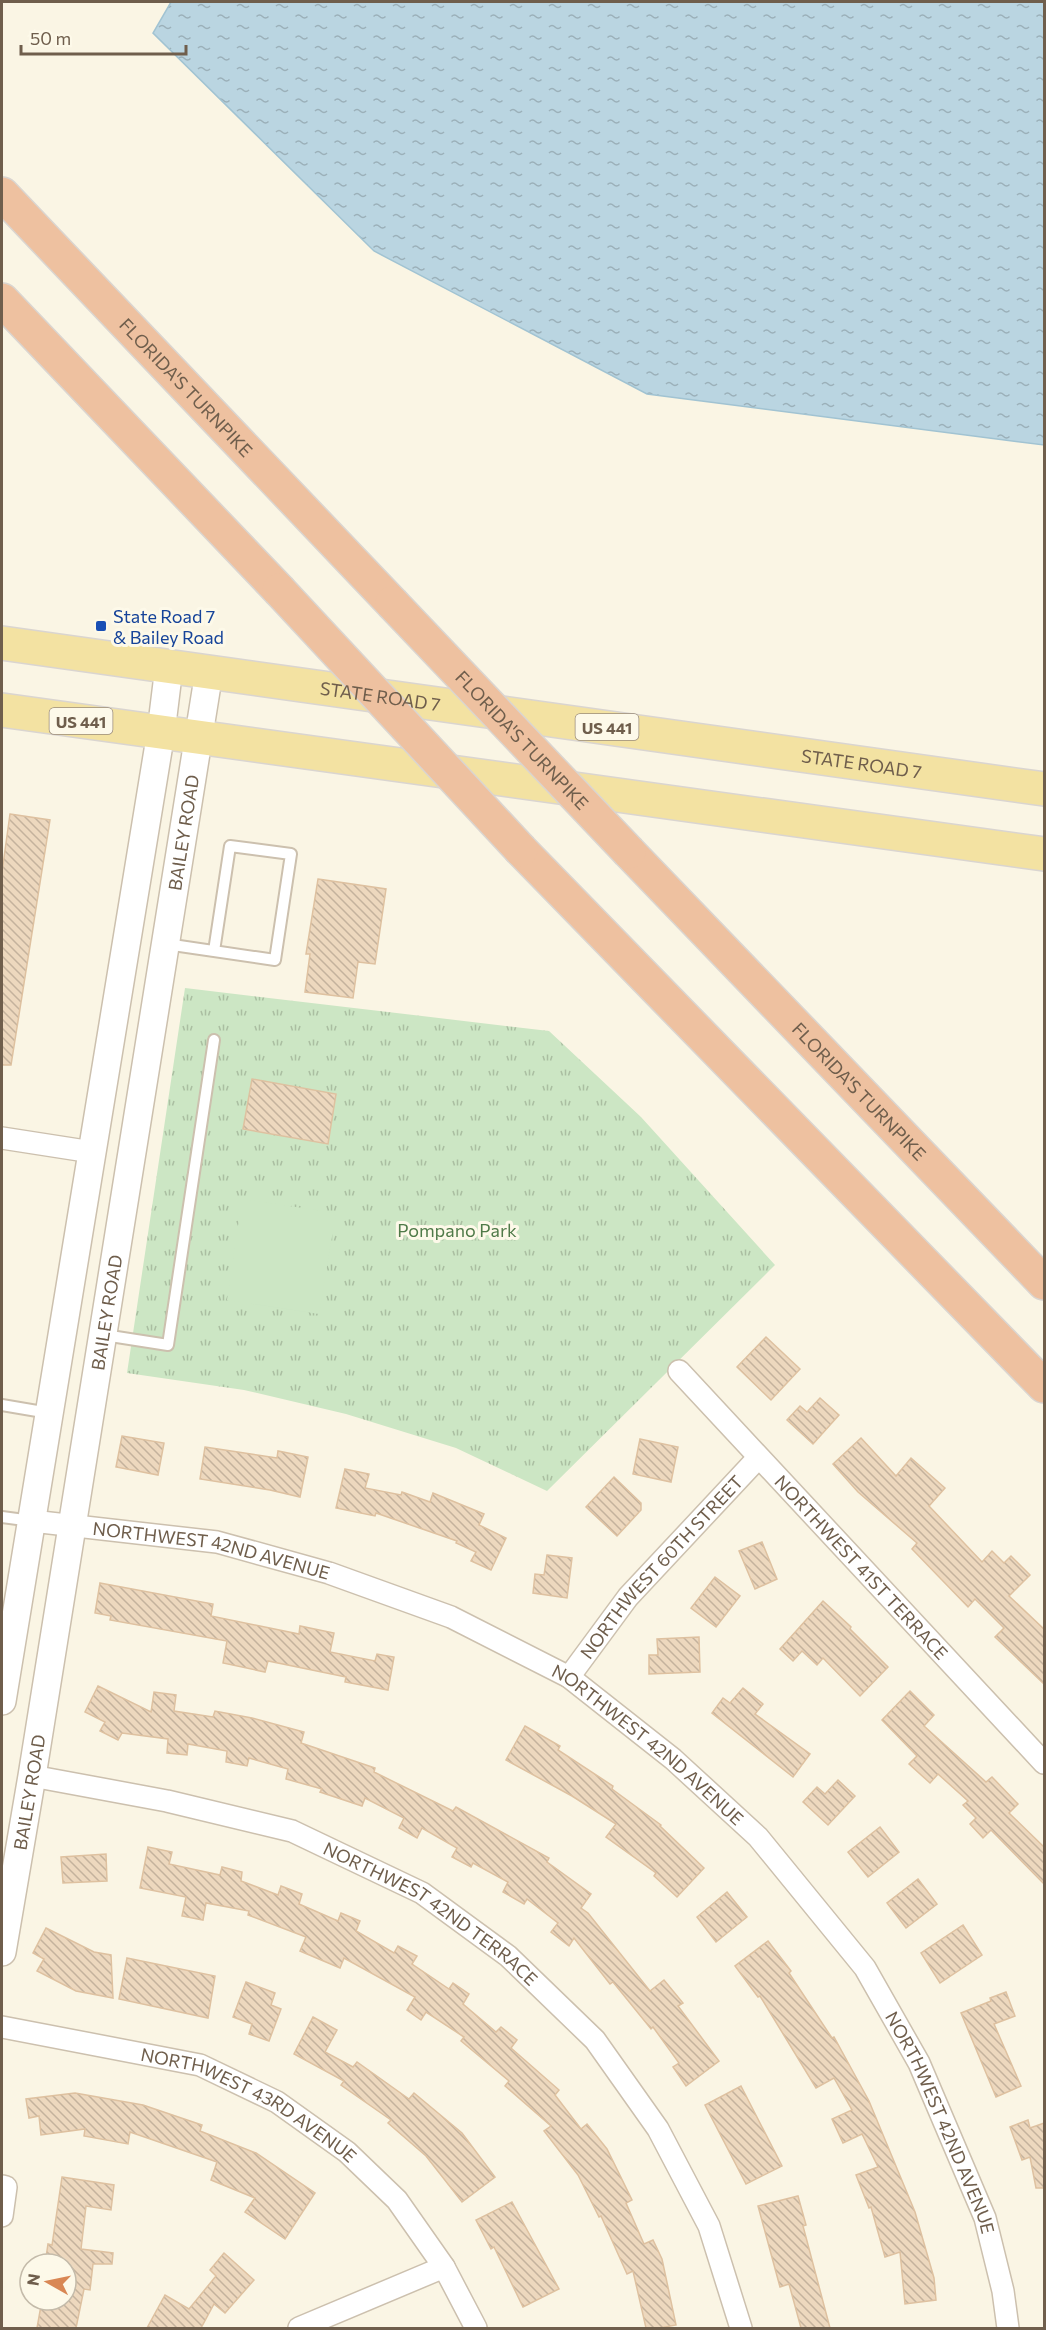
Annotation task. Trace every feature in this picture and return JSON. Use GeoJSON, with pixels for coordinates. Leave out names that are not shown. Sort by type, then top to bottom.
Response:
{"type":"FeatureCollection","features":[{"type":"Feature","properties":{"kind":"highway","name":"FLORIDA'S TURNPIKE"},"geometry":{"type":"LineString","coordinates":[[2,194],[629,852],[1044,1283]]}},
{"type":"Feature","properties":{"kind":"highway"},"geometry":{"type":"LineString","coordinates":[[2,300],[279,590],[521,850],[1044,1386]]}},
{"type":"Feature","properties":{"kind":"main road","name":"STATE ROAD 7"},"geometry":{"type":"LineString","coordinates":[[2,643],[1044,789]]}},
{"type":"Feature","properties":{"kind":"main road","name":"US 441"},"geometry":{"type":"LineString","coordinates":[[2,710],[1044,854]]}},
{"type":"Feature","properties":{"kind":"street","name":"BAILEY ROAD"},"geometry":{"type":"LineString","coordinates":[[2,1701],[161,732],[169,667]]}},
{"type":"Feature","properties":{"kind":"street","name":"BAILEY ROAD"},"geometry":{"type":"LineString","coordinates":[[2,1952],[209,672]]}},
{"type":"Feature","properties":{"kind":"street"},"geometry":{"type":"LineString","coordinates":[[2,1138],[92,1152]]}},
{"type":"Feature","properties":{"kind":"street"},"geometry":{"type":"LineString","coordinates":[[63,1328],[101,1335]]}},
{"type":"Feature","properties":{"kind":"street","name":"NORTHWEST 41ST TERRACE"},"geometry":{"type":"LineString","coordinates":[[679,1371],[1044,1762]]}},
{"type":"Feature","properties":{"kind":"street","name":"NORTHWEST 60TH STREET"},"geometry":{"type":"LineString","coordinates":[[569,1677],[628,1597],[758,1458]]}},
{"type":"Feature","properties":{"kind":"street","name":"NORTHWEST 42ND AVENUE"},"geometry":{"type":"LineString","coordinates":[[32,1521],[217,1542],[329,1572],[451,1617],[569,1677],[673,1759],[758,1837],[865,1968],[919,2063],[985,2218],[1003,2292],[1008,2328]]}},
{"type":"Feature","properties":{"kind":"street","name":"NORTHWEST 42ND TERRACE"},"geometry":{"type":"LineString","coordinates":[[32,1776],[167,1801],[292,1831],[422,1893],[508,1956],[595,2040],[658,2129],[709,2226],[741,2328]]}},
{"type":"Feature","properties":{"kind":"street","name":"NORTHWEST 43RD AVENUE"},"geometry":{"type":"LineString","coordinates":[[2,2026],[200,2065],[277,2102],[347,2152],[398,2200],[444,2267]]}},
{"type":"Feature","properties":{"kind":"street"},"geometry":{"type":"LineString","coordinates":[[2,2216],[4,2186]]}},
{"type":"Feature","properties":{"kind":"street"},"geometry":{"type":"LineString","coordinates":[[299,2328],[444,2267],[476,2328]]}},
{"type":"Feature","properties":{"kind":"lane"},"geometry":{"type":"LineString","coordinates":[[165,944],[275,960],[291,854],[230,846],[214,951]]}},
{"type":"Feature","properties":{"kind":"lane"},"geometry":{"type":"LineString","coordinates":[[101,1335],[168,1345],[214,1040]]}},
{"type":"Feature","properties":{"kind":"lane"},"geometry":{"type":"LineString","coordinates":[[2,1405],[50,1413]]}},
{"type":"Feature","properties":{"kind":"lane"},"geometry":{"type":"LineString","coordinates":[[2,1517],[32,1521]]}},
{"type":"Feature","properties":{"kind":"green space","name":"Pompano Park"},"geometry":{"type":"Polygon","coordinates":[[[185,988],[549,1031],[641,1117],[775,1265],[547,1491],[456,1448],[346,1414],[244,1390],[127,1373],[185,988]]]}},
{"type":"Feature","properties":{"kind":"green space"},"geometry":{"type":"Polygon","coordinates":[[[242,1199],[336,1213],[319,1314],[227,1300],[242,1199]]]}},
{"type":"Feature","properties":{"kind":"water"},"geometry":{"type":"Polygon","coordinates":[[[171,2],[1044,2],[1044,445],[647,394],[374,251],[153,33],[171,2]]]}},
{"type":"Feature","properties":{"kind":"building"},"geometry":{"type":"Polygon","coordinates":[[[10,814],[50,820],[11,1065],[2,1065],[2,872],[10,814]]]}},
{"type":"Feature","properties":{"kind":"building"},"geometry":{"type":"Polygon","coordinates":[[[318,879],[386,889],[375,964],[358,962],[353,998],[305,992],[310,954],[306,954],[318,879]]]}},
{"type":"Feature","properties":{"kind":"building"},"geometry":{"type":"Polygon","coordinates":[[[252,1079],[336,1094],[328,1144],[243,1129],[252,1079]]]}},
{"type":"Feature","properties":{"kind":"building"},"geometry":{"type":"Polygon","coordinates":[[[766,1337],[800,1369],[771,1400],[737,1367],[766,1337]]]}},
{"type":"Feature","properties":{"kind":"building"},"geometry":{"type":"Polygon","coordinates":[[[820,1398],[839,1415],[813,1444],[787,1420],[800,1406],[807,1412],[820,1398]]]}},
{"type":"Feature","properties":{"kind":"building"},"geometry":{"type":"Polygon","coordinates":[[[122,1436],[164,1443],[158,1475],[116,1467],[122,1436]]]}},
{"type":"Feature","properties":{"kind":"building"},"geometry":{"type":"Polygon","coordinates":[[[861,1438],[896,1476],[911,1458],[945,1488],[929,1506],[982,1562],[992,1551],[1004,1563],[1011,1556],[1030,1575],[1009,1596],[1044,1629],[1044,1684],[995,1637],[1004,1628],[975,1599],[968,1607],[912,1549],[917,1543],[858,1492],[833,1464],[861,1438]]]}},
{"type":"Feature","properties":{"kind":"building"},"geometry":{"type":"Polygon","coordinates":[[[640,1439],[678,1447],[671,1482],[633,1474],[640,1439]]]}},
{"type":"Feature","properties":{"kind":"building"},"geometry":{"type":"Polygon","coordinates":[[[205,1447],[277,1458],[278,1451],[308,1457],[300,1497],[200,1479],[205,1447]]]}},
{"type":"Feature","properties":{"kind":"building"},"geometry":{"type":"Polygon","coordinates":[[[345,1469],[369,1474],[365,1488],[401,1495],[402,1492],[430,1502],[433,1493],[484,1514],[479,1525],[506,1538],[491,1570],[471,1561],[476,1552],[456,1543],[457,1541],[376,1513],[375,1516],[336,1508],[345,1469]]]}},
{"type":"Feature","properties":{"kind":"building"},"geometry":{"type":"Polygon","coordinates":[[[614,1477],[641,1503],[641,1510],[617,1536],[586,1507],[614,1477]]]}},
{"type":"Feature","properties":{"kind":"building"},"geometry":{"type":"Polygon","coordinates":[[[762,1542],[777,1579],[755,1589],[739,1551],[762,1542]]]}},
{"type":"Feature","properties":{"kind":"building"},"geometry":{"type":"Polygon","coordinates":[[[547,1555],[572,1558],[567,1598],[533,1593],[535,1574],[544,1575],[547,1555]]]}},
{"type":"Feature","properties":{"kind":"building"},"geometry":{"type":"Polygon","coordinates":[[[715,1577],[740,1596],[716,1627],[691,1608],[715,1577]]]}},
{"type":"Feature","properties":{"kind":"building"},"geometry":{"type":"Polygon","coordinates":[[[100,1583],[213,1604],[211,1616],[299,1634],[300,1626],[334,1633],[330,1652],[375,1661],[377,1654],[394,1657],[388,1690],[345,1682],[346,1677],[268,1661],[265,1672],[223,1663],[227,1641],[110,1620],[111,1616],[95,1613],[100,1583]]]}},
{"type":"Feature","properties":{"kind":"building"},"geometry":{"type":"Polygon","coordinates":[[[823,1601],[888,1667],[860,1696],[823,1658],[817,1665],[802,1651],[793,1661],[780,1649],[823,1601]]]}},
{"type":"Feature","properties":{"kind":"building"},"geometry":{"type":"Polygon","coordinates":[[[699,1637],[700,1672],[649,1674],[649,1655],[658,1655],[657,1639],[699,1637]]]}},
{"type":"Feature","properties":{"kind":"building"},"geometry":{"type":"Polygon","coordinates":[[[98,1686],[151,1712],[154,1692],[176,1695],[174,1711],[213,1717],[215,1711],[304,1732],[301,1743],[375,1768],[374,1772],[453,1811],[456,1807],[549,1858],[547,1862],[591,1894],[581,1908],[588,1913],[650,1991],[664,1980],[683,2003],[678,2006],[719,2061],[686,2086],[673,2067],[679,2063],[653,2027],[651,2029],[613,1982],[610,1984],[574,1938],[569,1946],[551,1932],[558,1923],[527,1899],[524,1904],[503,1892],[508,1882],[473,1863],[471,1867],[452,1857],[457,1848],[422,1828],[417,1838],[399,1828],[404,1818],[365,1798],[362,1806],[320,1792],[322,1789],[286,1779],[288,1769],[249,1758],[247,1766],[226,1762],[227,1751],[188,1744],[187,1755],[167,1753],[168,1739],[122,1733],[118,1740],[100,1731],[105,1722],[85,1712],[98,1686]]]}},
{"type":"Feature","properties":{"kind":"building"},"geometry":{"type":"Polygon","coordinates":[[[743,1688],[763,1704],[755,1714],[810,1754],[793,1777],[712,1713],[723,1698],[730,1703],[743,1688]]]}},
{"type":"Feature","properties":{"kind":"building"},"geometry":{"type":"Polygon","coordinates":[[[910,1691],[934,1715],[924,1726],[986,1782],[992,1777],[1018,1804],[1009,1813],[1044,1847],[1044,1884],[991,1830],[983,1838],[970,1824],[976,1818],[963,1805],[968,1801],[938,1774],[930,1783],[909,1764],[917,1756],[882,1720],[910,1691]]]}},
{"type":"Feature","properties":{"kind":"building"},"geometry":{"type":"Polygon","coordinates":[[[525,1726],[560,1746],[558,1750],[613,1786],[612,1789],[661,1825],[704,1868],[677,1897],[654,1876],[656,1873],[606,1837],[616,1824],[572,1796],[506,1760],[525,1726]]]}},
{"type":"Feature","properties":{"kind":"building"},"geometry":{"type":"Polygon","coordinates":[[[838,1780],[855,1796],[828,1825],[803,1802],[817,1787],[825,1794],[838,1780]]]}},
{"type":"Feature","properties":{"kind":"building"},"geometry":{"type":"Polygon","coordinates":[[[880,1827],[899,1852],[868,1877],[848,1852],[880,1827]]]}},
{"type":"Feature","properties":{"kind":"building"},"geometry":{"type":"Polygon","coordinates":[[[148,1847],[172,1852],[169,1864],[220,1875],[222,1867],[242,1872],[241,1881],[278,1895],[281,1886],[302,1894],[299,1904],[338,1921],[341,1913],[360,1921],[356,1931],[394,1953],[398,1946],[417,1956],[412,1964],[449,1989],[453,1983],[469,1994],[463,2004],[496,2032],[501,2027],[517,2040],[511,2048],[559,2090],[555,2095],[581,2129],[587,2124],[607,2149],[632,2200],[626,2203],[644,2244],[653,2240],[662,2259],[676,2325],[646,2328],[633,2271],[627,2274],[601,2216],[599,2217],[578,2175],[544,2131],[551,2126],[505,2086],[509,2081],[461,2041],[464,2037],[426,2012],[421,2020],[407,2010],[415,1997],[344,1958],[340,1968],[300,1951],[306,1937],[248,1915],[249,1911],[206,1903],[203,1920],[182,1916],[186,1897],[140,1888],[148,1847]]]}},
{"type":"Feature","properties":{"kind":"building"},"geometry":{"type":"Polygon","coordinates":[[[106,1854],[107,1881],[63,1883],[61,1857],[106,1854]]]}},
{"type":"Feature","properties":{"kind":"building"},"geometry":{"type":"Polygon","coordinates":[[[918,1879],[937,1904],[906,1928],[887,1903],[918,1879]]]}},
{"type":"Feature","properties":{"kind":"building"},"geometry":{"type":"Polygon","coordinates":[[[727,1892],[747,1917],[716,1942],[697,1917],[727,1892]]]}},
{"type":"Feature","properties":{"kind":"building"},"geometry":{"type":"Polygon","coordinates":[[[963,1925],[982,1955],[940,1983],[921,1953],[963,1925]]]}},
{"type":"Feature","properties":{"kind":"building"},"geometry":{"type":"Polygon","coordinates":[[[46,1928],[94,1952],[111,1955],[113,1998],[76,1991],[37,1971],[44,1959],[33,1953],[46,1928]]]}},
{"type":"Feature","properties":{"kind":"building"},"geometry":{"type":"Polygon","coordinates":[[[768,1941],[791,1971],[789,1973],[832,2038],[834,2037],[869,2101],[915,2212],[934,2278],[936,2300],[905,2304],[900,2252],[885,2257],[871,2207],[869,2208],[856,2175],[878,2167],[862,2134],[843,2143],[832,2119],[852,2110],[834,2078],[816,2088],[760,1996],[758,1997],[735,1966],[768,1941]]]}},
{"type":"Feature","properties":{"kind":"building"},"geometry":{"type":"Polygon","coordinates":[[[127,1958],[215,1976],[208,2018],[119,1999],[127,1958]]]}},
{"type":"Feature","properties":{"kind":"building"},"geometry":{"type":"Polygon","coordinates":[[[246,1982],[275,1993],[271,2005],[281,2009],[269,2041],[249,2034],[252,2024],[233,2017],[246,1982]]]}},
{"type":"Feature","properties":{"kind":"building"},"geometry":{"type":"Polygon","coordinates":[[[1006,1992],[1015,2016],[994,2024],[1021,2086],[996,2097],[961,2013],[991,2001],[990,1998],[1006,1992]]]}},
{"type":"Feature","properties":{"kind":"building"},"geometry":{"type":"Polygon","coordinates":[[[313,2017],[337,2030],[325,2052],[353,2067],[357,2062],[409,2099],[414,2093],[462,2133],[495,2177],[462,2202],[426,2156],[388,2123],[391,2120],[341,2085],[344,2081],[294,2054],[313,2017]]]}},
{"type":"Feature","properties":{"kind":"building"},"geometry":{"type":"Polygon","coordinates":[[[741,2086],[782,2166],[746,2184],[705,2105],[741,2086]]]}},
{"type":"Feature","properties":{"kind":"building"},"geometry":{"type":"Polygon","coordinates":[[[75,2093],[143,2105],[202,2125],[200,2131],[256,2153],[315,2193],[285,2239],[245,2212],[255,2198],[211,2180],[217,2162],[130,2132],[128,2144],[84,2136],[85,2129],[41,2135],[39,2116],[29,2118],[26,2099],[75,2093]]]}},
{"type":"Feature","properties":{"kind":"building"},"geometry":{"type":"Polygon","coordinates":[[[1028,2120],[1030,2128],[1044,2123],[1044,2188],[1036,2188],[1030,2157],[1022,2160],[1010,2127],[1028,2120]]]}},
{"type":"Feature","properties":{"kind":"building"},"geometry":{"type":"Polygon","coordinates":[[[62,2177],[114,2185],[111,2210],[86,2206],[81,2249],[113,2253],[112,2264],[93,2264],[90,2290],[84,2289],[76,2328],[37,2328],[40,2312],[78,2312],[78,2252],[47,2252],[48,2244],[52,2245],[62,2177]]]}},
{"type":"Feature","properties":{"kind":"building"},"geometry":{"type":"Polygon","coordinates":[[[798,2196],[806,2225],[803,2226],[830,2328],[801,2328],[789,2284],[780,2287],[758,2206],[798,2196]]]}},
{"type":"Feature","properties":{"kind":"building"},"geometry":{"type":"Polygon","coordinates":[[[512,2202],[559,2289],[523,2307],[494,2247],[491,2249],[476,2220],[512,2202]]]}},
{"type":"Feature","properties":{"kind":"building"},"geometry":{"type":"Polygon","coordinates":[[[224,2253],[254,2280],[225,2313],[214,2304],[201,2328],[147,2328],[165,2295],[189,2309],[216,2276],[210,2270],[224,2253]]]}},
{"type":"Feature","properties":{"kind":"place","name":"State Road 7 & Bailey Road"},"geometry":{"type":"Point","coordinates":[101,626]}}]}
